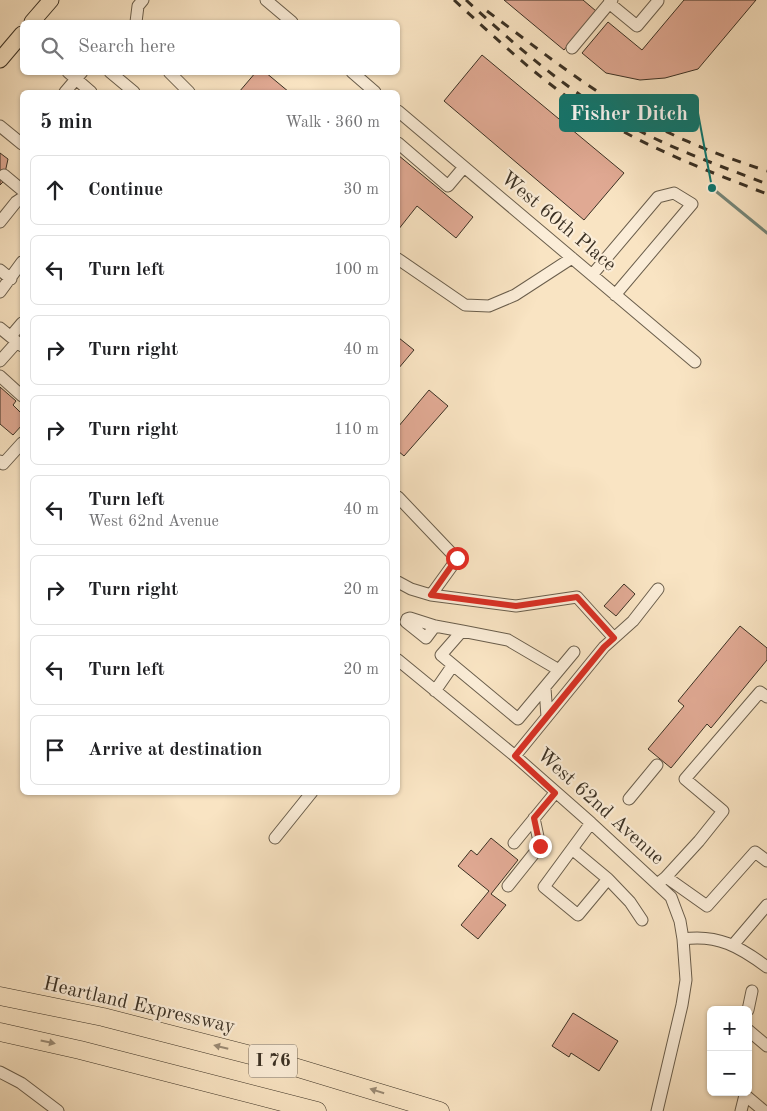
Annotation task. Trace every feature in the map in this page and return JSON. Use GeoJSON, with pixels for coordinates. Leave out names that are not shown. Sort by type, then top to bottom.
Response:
{"type":"FeatureCollection","features":[{"type":"Feature","properties":{"kind":"highway"},"geometry":{"type":"LineString","coordinates":[[0,992],[103,1017]]}},
{"type":"Feature","properties":{"kind":"highway","name":"Heartland Expressway"},"geometry":{"type":"LineString","coordinates":[[0,996],[103,1017],[278,1062],[440,1111]]}},
{"type":"Feature","properties":{"kind":"highway","name":"I 76"},"geometry":{"type":"LineString","coordinates":[[0,1032],[80,1050],[317,1111]]}},
{"type":"Feature","properties":{"kind":"main road"},"geometry":{"type":"LineString","coordinates":[[34,20],[51,0]]}},
{"type":"Feature","properties":{"kind":"main road"},"geometry":{"type":"LineString","coordinates":[[0,60],[20,36]]}},
{"type":"Feature","properties":{"kind":"street"},"geometry":{"type":"LineString","coordinates":[[136,20],[138,6],[143,0]]}},
{"type":"Feature","properties":{"kind":"street"},"geometry":{"type":"LineString","coordinates":[[266,0],[290,20]]}},
{"type":"Feature","properties":{"kind":"street"},"geometry":{"type":"LineString","coordinates":[[572,48],[610,2],[638,26],[657,0]]}},
{"type":"Feature","properties":{"kind":"street"},"geometry":{"type":"LineString","coordinates":[[66,90],[75,75],[89,90]]}},
{"type":"Feature","properties":{"kind":"street"},"geometry":{"type":"LineString","coordinates":[[114,75],[132,90]]}},
{"type":"Feature","properties":{"kind":"street"},"geometry":{"type":"LineString","coordinates":[[172,75],[187,90]]}},
{"type":"Feature","properties":{"kind":"street"},"geometry":{"type":"LineString","coordinates":[[355,75],[370,90]]}},
{"type":"Feature","properties":{"kind":"street","name":"West 60th Place"},"geometry":{"type":"LineString","coordinates":[[400,113],[695,362]]}},
{"type":"Feature","properties":{"kind":"street"},"geometry":{"type":"LineString","coordinates":[[0,126],[20,142]]}},
{"type":"Feature","properties":{"kind":"street"},"geometry":{"type":"LineString","coordinates":[[400,145],[448,186],[464,168]]}},
{"type":"Feature","properties":{"kind":"street"},"geometry":{"type":"LineString","coordinates":[[4,175],[20,188]]}},
{"type":"Feature","properties":{"kind":"street"},"geometry":{"type":"LineString","coordinates":[[592,275],[658,197],[674,193],[692,204],[616,295]]}},
{"type":"Feature","properties":{"kind":"street"},"geometry":{"type":"LineString","coordinates":[[0,222],[20,199]]}},
{"type":"Feature","properties":{"kind":"street"},"geometry":{"type":"LineString","coordinates":[[400,260],[465,305],[489,306],[515,295],[572,258]]}},
{"type":"Feature","properties":{"kind":"street"},"geometry":{"type":"LineString","coordinates":[[0,292],[20,265]]}},
{"type":"Feature","properties":{"kind":"street"},"geometry":{"type":"LineString","coordinates":[[0,270],[11,279]]}},
{"type":"Feature","properties":{"kind":"street"},"geometry":{"type":"LineString","coordinates":[[0,328],[17,341],[0,361]]}},
{"type":"Feature","properties":{"kind":"street"},"geometry":{"type":"LineString","coordinates":[[0,376],[20,394]]}},
{"type":"Feature","properties":{"kind":"street"},"geometry":{"type":"LineString","coordinates":[[0,462],[3,464],[20,445]]}},
{"type":"Feature","properties":{"kind":"street"},"geometry":{"type":"LineString","coordinates":[[400,499],[457,558],[431,595]]}},
{"type":"Feature","properties":{"kind":"street"},"geometry":{"type":"LineString","coordinates":[[400,583],[411,589],[431,595],[516,606],[577,597],[614,638]]}},
{"type":"Feature","properties":{"kind":"street"},"geometry":{"type":"LineString","coordinates":[[515,756],[604,647],[633,621],[658,589]]}},
{"type":"Feature","properties":{"kind":"street"},"geometry":{"type":"LineString","coordinates":[[435,626],[508,640],[559,670]]}},
{"type":"Feature","properties":{"kind":"street"},"geometry":{"type":"LineString","coordinates":[[462,630],[441,655],[518,719],[574,652]]}},
{"type":"Feature","properties":{"kind":"street","name":"West 62nd Avenue"},"geometry":{"type":"LineString","coordinates":[[400,662],[515,756],[591,823],[662,880],[680,921],[686,963],[684,996],[657,1111]]}},
{"type":"Feature","properties":{"kind":"street"},"geometry":{"type":"LineString","coordinates":[[435,691],[454,665]]}},
{"type":"Feature","properties":{"kind":"street"},"geometry":{"type":"LineString","coordinates":[[545,688],[547,717]]}},
{"type":"Feature","properties":{"kind":"street"},"geometry":{"type":"LineString","coordinates":[[765,691],[685,779],[722,811],[699,841],[662,880],[707,906],[755,852],[767,861]]}},
{"type":"Feature","properties":{"kind":"street"},"geometry":{"type":"LineString","coordinates":[[628,799],[657,765]]}},
{"type":"Feature","properties":{"kind":"street"},"geometry":{"type":"LineString","coordinates":[[514,843],[555,793]]}},
{"type":"Feature","properties":{"kind":"street"},"geometry":{"type":"LineString","coordinates":[[275,838],[310,795]]}},
{"type":"Feature","properties":{"kind":"street"},"geometry":{"type":"LineString","coordinates":[[508,886],[540,846],[534,818]]}},
{"type":"Feature","properties":{"kind":"street"},"geometry":{"type":"LineString","coordinates":[[591,823],[544,887],[578,915],[608,879]]}},
{"type":"Feature","properties":{"kind":"street"},"geometry":{"type":"LineString","coordinates":[[572,849],[608,879],[630,902],[642,920]]}},
{"type":"Feature","properties":{"kind":"street"},"geometry":{"type":"LineString","coordinates":[[733,945],[767,905]]}},
{"type":"Feature","properties":{"kind":"street"},"geometry":{"type":"LineString","coordinates":[[683,939],[704,937],[733,945],[767,967]]}},
{"type":"Feature","properties":{"kind":"street"},"geometry":{"type":"LineString","coordinates":[[749,1006],[752,991]]}},
{"type":"Feature","properties":{"kind":"street"},"geometry":{"type":"LineString","coordinates":[[752,1033],[767,1046]]}},
{"type":"Feature","properties":{"kind":"street"},"geometry":{"type":"LineString","coordinates":[[0,1072],[22,1084],[58,1111]]}},
{"type":"Feature","properties":{"kind":"street"},"geometry":{"type":"LineString","coordinates":[[740,1111],[745,1095],[764,1111]]}},
{"type":"Feature","properties":{"kind":"building"},"geometry":{"type":"Polygon","coordinates":[[[504,0],[583,0],[596,11],[564,50],[504,0]]]}},
{"type":"Feature","properties":{"kind":"building"},"geometry":{"type":"Polygon","coordinates":[[[684,0],[756,0],[698,69],[665,78],[640,80],[606,73],[582,53],[608,22],[642,50],[684,0]]]}},
{"type":"Feature","properties":{"kind":"building"},"geometry":{"type":"Polygon","coordinates":[[[482,55],[624,173],[584,220],[444,101],[482,55]]]}},
{"type":"Feature","properties":{"kind":"building"},"geometry":{"type":"Polygon","coordinates":[[[253,75],[269,75],[287,90],[241,90],[253,75]]]}},
{"type":"Feature","properties":{"kind":"building"},"geometry":{"type":"Polygon","coordinates":[[[0,153],[8,159],[3,182],[0,185],[0,153]]]}},
{"type":"Feature","properties":{"kind":"building"},"geometry":{"type":"Polygon","coordinates":[[[400,157],[473,217],[456,238],[417,206],[400,227],[400,157]]]}},
{"type":"Feature","properties":{"kind":"building"},"geometry":{"type":"Polygon","coordinates":[[[400,339],[414,350],[400,367],[400,339]]]}},
{"type":"Feature","properties":{"kind":"building"},"geometry":{"type":"Polygon","coordinates":[[[0,387],[16,401],[13,405],[20,412],[20,427],[13,435],[0,424],[0,387]]]}},
{"type":"Feature","properties":{"kind":"building"},"geometry":{"type":"Polygon","coordinates":[[[429,390],[448,406],[404,456],[400,453],[400,425],[429,390]]]}},
{"type":"Feature","properties":{"kind":"building"},"geometry":{"type":"Polygon","coordinates":[[[624,584],[635,594],[616,616],[604,606],[624,584]]]}},
{"type":"Feature","properties":{"kind":"building"},"geometry":{"type":"Polygon","coordinates":[[[740,626],[767,648],[767,660],[711,728],[707,724],[671,768],[648,749],[684,706],[678,701],[740,626]]]}},
{"type":"Feature","properties":{"kind":"building"},"geometry":{"type":"Polygon","coordinates":[[[491,838],[518,860],[491,894],[506,905],[478,939],[461,925],[489,891],[458,866],[471,850],[477,855],[491,838]]]}},
{"type":"Feature","properties":{"kind":"building"},"geometry":{"type":"Polygon","coordinates":[[[573,1013],[618,1041],[599,1071],[571,1053],[569,1057],[552,1046],[573,1013]]]}},
{"type":"Feature","properties":{"kind":"waterway"},"geometry":{"type":"LineString","coordinates":[[712,188],[767,233]]}},
{"type":"Feature","properties":{"kind":"railway"},"geometry":{"type":"LineString","coordinates":[[454,0],[509,50],[589,112],[663,151],[767,194]]}},
{"type":"Feature","properties":{"kind":"railway"},"geometry":{"type":"LineString","coordinates":[[466,0],[541,66],[623,122],[694,156],[767,184]]}},
{"type":"Feature","properties":{"kind":"railway"},"geometry":{"type":"LineString","coordinates":[[487,11],[573,75],[644,120],[695,145],[767,171]]}},
{"type":"Feature","properties":{"kind":"place","name":"Fisher Ditch"},"geometry":{"type":"Point","coordinates":[712,188]}},
{"type":"Feature","properties":{"kind":"route"},"geometry":{"type":"LineString","coordinates":[[457,558],[431,595],[516,606],[577,597],[614,638],[604,647],[515,756],[555,793],[534,818],[540,846]]}}]}
